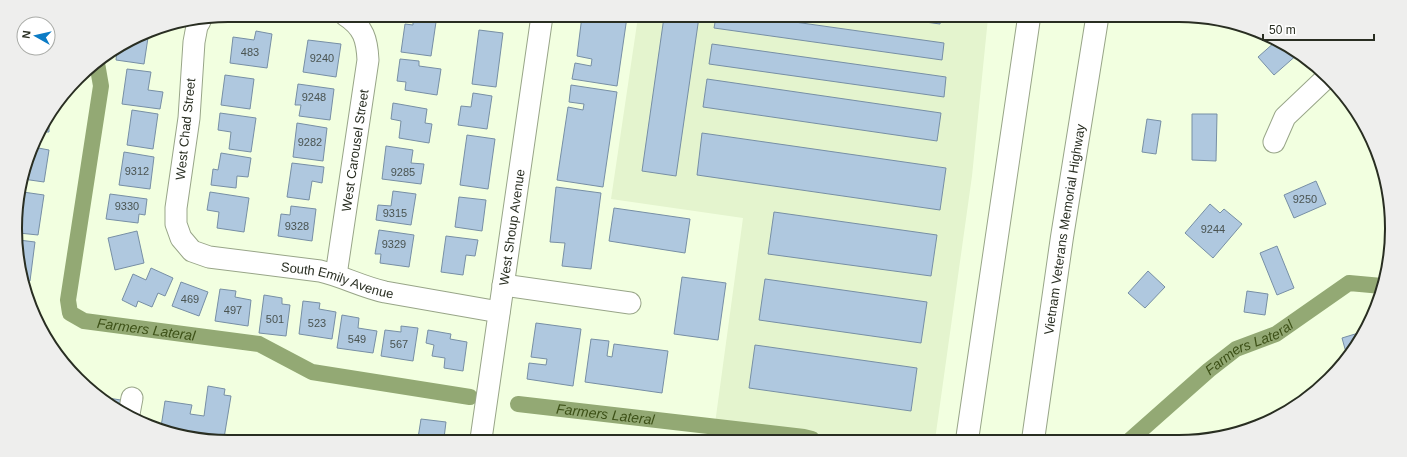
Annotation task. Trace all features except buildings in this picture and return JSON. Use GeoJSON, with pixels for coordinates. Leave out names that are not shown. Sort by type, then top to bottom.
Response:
{"type":"FeatureCollection","features":[{"type":"Feature","properties":{"kind":"highway"},"geometry":{"type":"LineString","coordinates":[[968,435],[1028,22]]}},
{"type":"Feature","properties":{"kind":"highway","name":"Vietnam Veterans Memorial Highway"},"geometry":{"type":"LineString","coordinates":[[1034,435],[1063,229],[1097,22]]}},
{"type":"Feature","properties":{"kind":"street","name":"West Carousel Street"},"geometry":{"type":"LineString","coordinates":[[336,275],[368,60],[367,43],[353,22]]}},
{"type":"Feature","properties":{"kind":"street","name":"West Shoup Avenue"},"geometry":{"type":"LineString","coordinates":[[481,435],[541,22]]}},
{"type":"Feature","properties":{"kind":"street","name":"West Chad Street"},"geometry":{"type":"LineString","coordinates":[[181,238],[176,224],[176,208],[189,118],[194,42],[198,25]]}},
{"type":"Feature","properties":{"kind":"street"},"geometry":{"type":"LineString","coordinates":[[1274,142],[1285,118],[1323,81]]}},
{"type":"Feature","properties":{"kind":"street","name":"South Emily Avenue"},"geometry":{"type":"LineString","coordinates":[[181,238],[192,250],[209,257],[320,271],[336,275],[368,288],[385,292],[499,312]]}},
{"type":"Feature","properties":{"kind":"street"},"geometry":{"type":"LineString","coordinates":[[503,285],[630,303]]}},
{"type":"Feature","properties":{"kind":"shaded area"},"geometry":{"type":"Polygon","coordinates":[[[637,22],[988,22],[972,176],[936,435],[738,435],[714,431],[743,218],[611,199],[637,22]]]}},
{"type":"Feature","properties":{"kind":"waterway","name":"Farmers Lateral"},"geometry":{"type":"LineString","coordinates":[[98,69],[101,86],[68,300],[70,313],[84,321],[259,344],[312,372],[470,397]]}},
{"type":"Feature","properties":{"kind":"waterway","name":"Farmers Lateral"},"geometry":{"type":"LineString","coordinates":[[1136,435],[1209,370],[1236,349],[1276,334],[1349,283],[1377,286]]}},
{"type":"Feature","properties":{"kind":"waterway","name":"Farmers Lateral"},"geometry":{"type":"LineString","coordinates":[[518,404],[787,435]]}}]}
